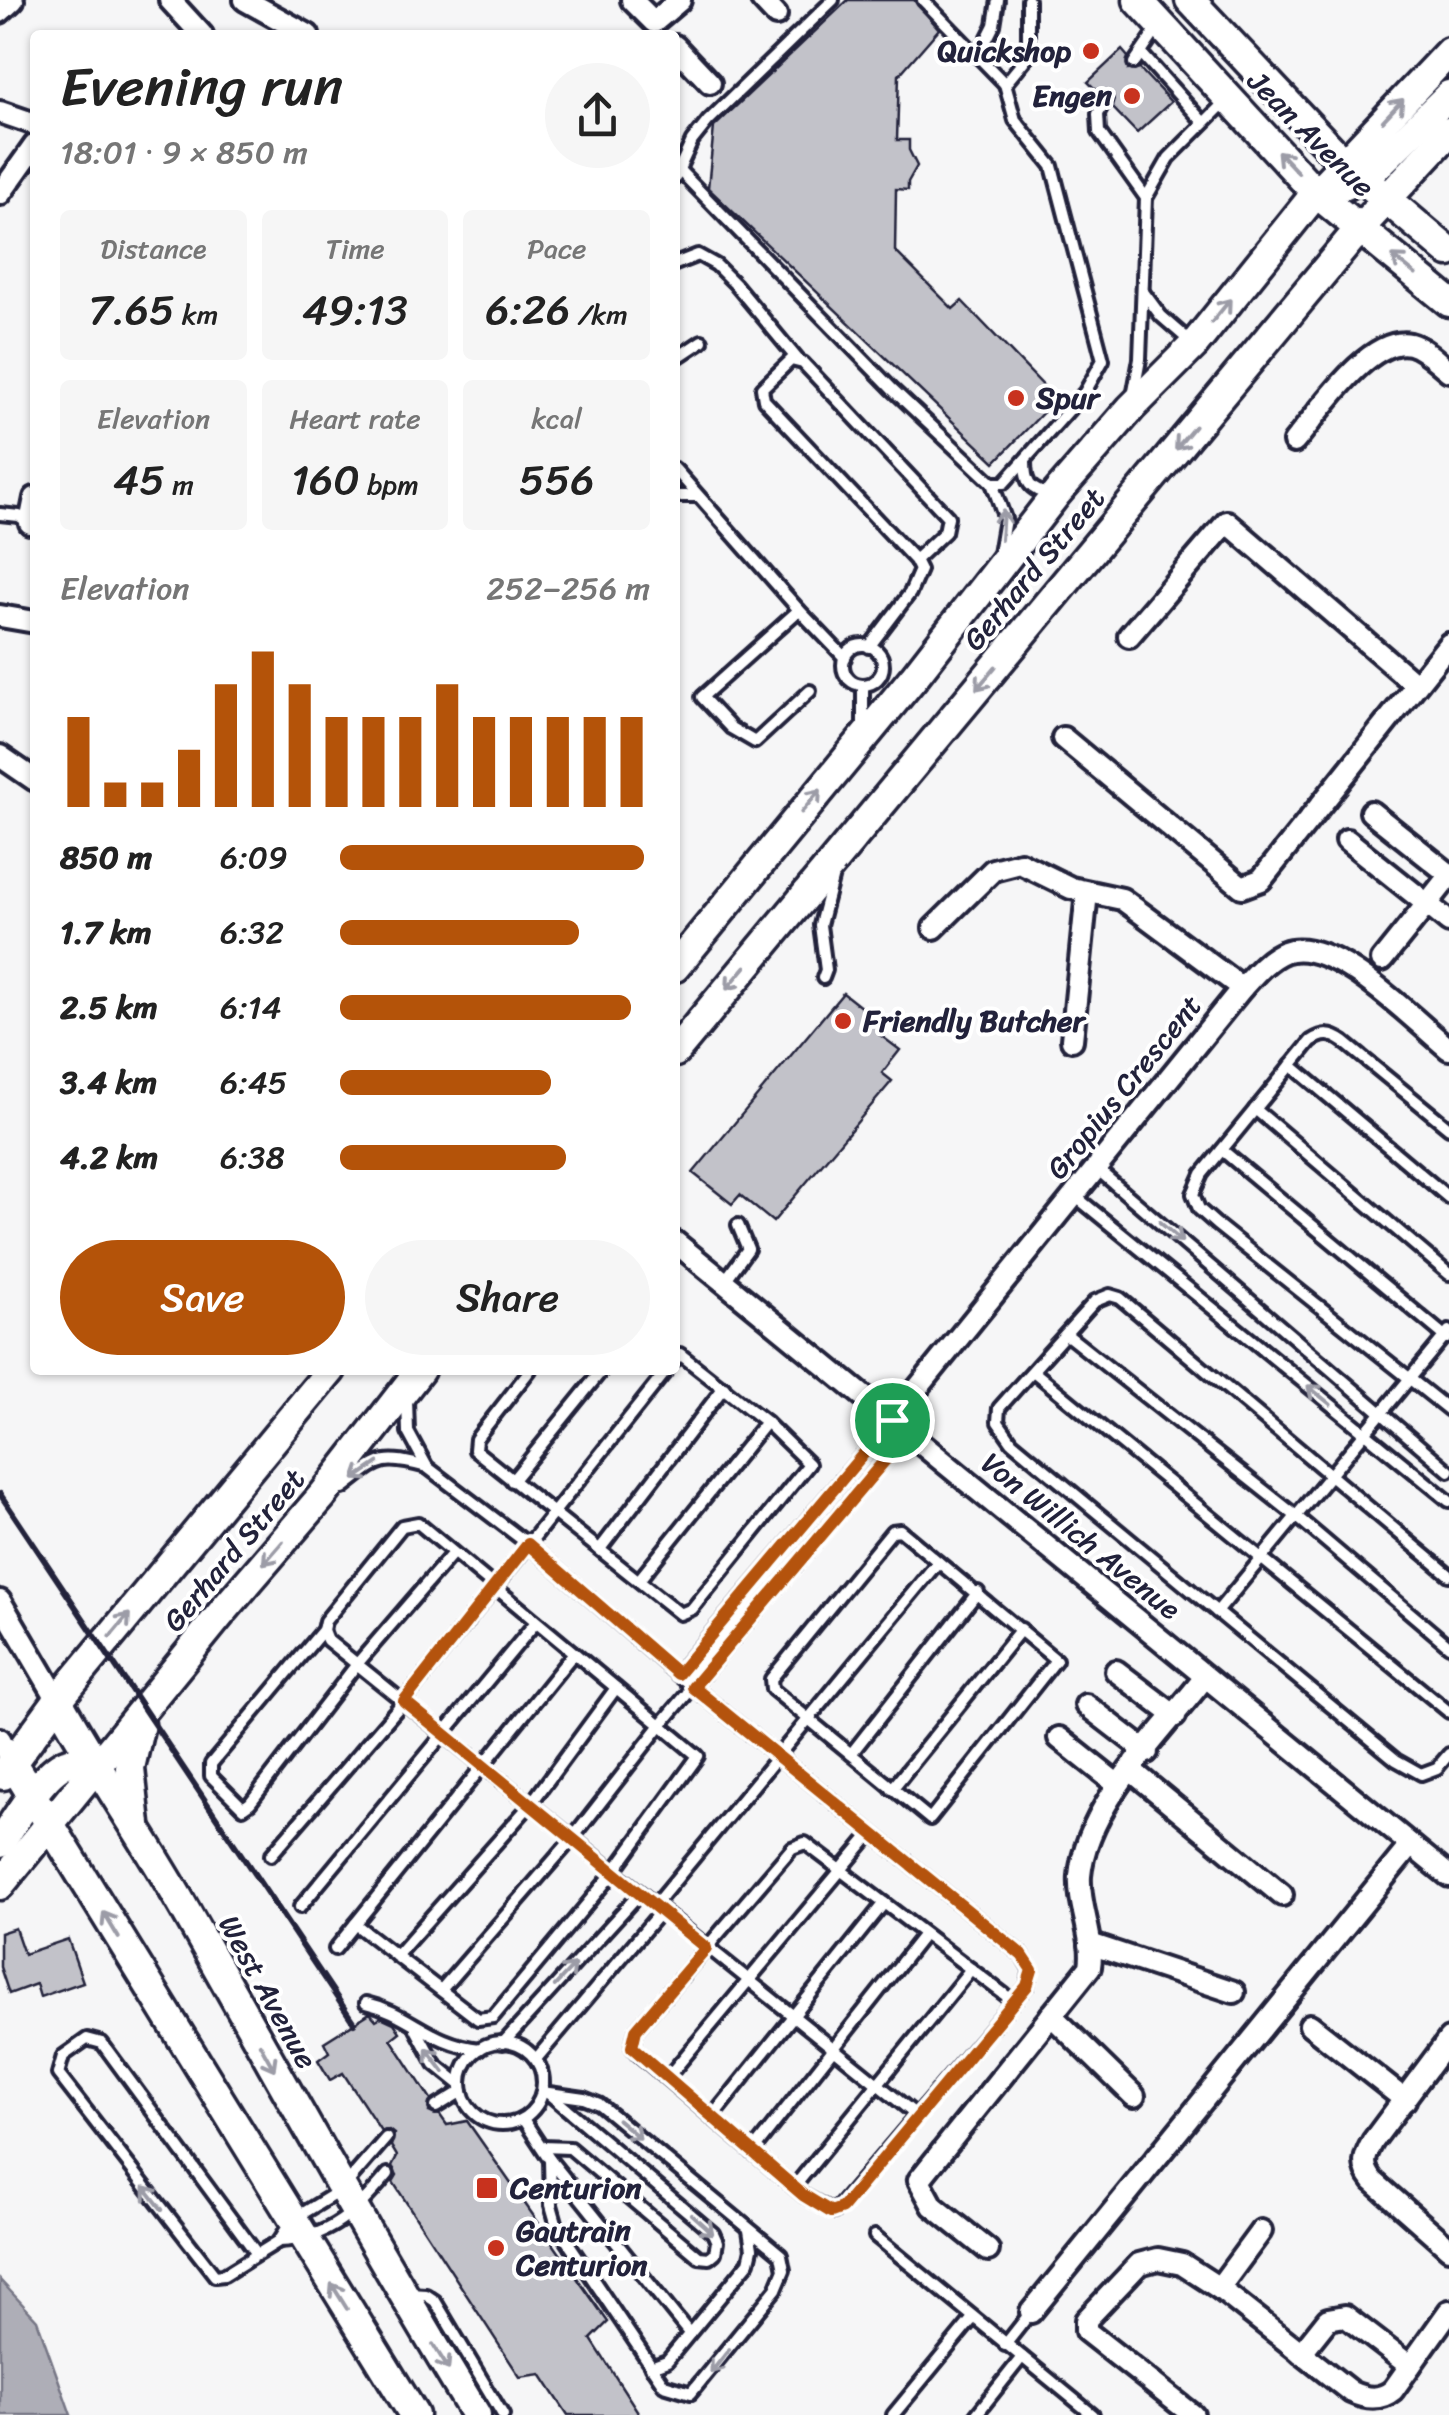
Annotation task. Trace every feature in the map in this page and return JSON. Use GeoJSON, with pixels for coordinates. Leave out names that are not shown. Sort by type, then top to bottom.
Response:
{"type":"FeatureCollection","features":[{"type":"Feature","properties":{"kind":"street"},"geometry":{"type":"LineString","coordinates":[[0,12],[13,0]]}},
{"type":"Feature","properties":{"kind":"street"},"geometry":{"type":"LineString","coordinates":[[170,0],[197,30]]}},
{"type":"Feature","properties":{"kind":"street"},"geometry":{"type":"LineString","coordinates":[[245,0],[299,30]]}},
{"type":"Feature","properties":{"kind":"street"},"geometry":{"type":"LineString","coordinates":[[632,0],[659,29],[680,0]]}},
{"type":"Feature","properties":{"kind":"street","name":"Jean Avenue"},"geometry":{"type":"LineString","coordinates":[[1138,0],[1316,193],[1449,302]]}},
{"type":"Feature","properties":{"kind":"street","name":"Jean Avenue"},"geometry":{"type":"LineString","coordinates":[[1190,0],[1352,171],[1449,252]]}},
{"type":"Feature","properties":{"kind":"street"},"geometry":{"type":"LineString","coordinates":[[680,51],[710,83]]}},
{"type":"Feature","properties":{"kind":"street","name":"Gerhard Street"},"geometry":{"type":"LineString","coordinates":[[680,960],[862,742],[897,674],[996,570],[1131,408],[1194,344],[1316,193],[1352,171],[1449,52]]}},
{"type":"Feature","properties":{"kind":"street"},"geometry":{"type":"LineString","coordinates":[[1352,171],[1449,94]]}},
{"type":"Feature","properties":{"kind":"street"},"geometry":{"type":"LineString","coordinates":[[0,112],[30,122]]}},
{"type":"Feature","properties":{"kind":"street","name":"Gerhard Street"},"geometry":{"type":"LineString","coordinates":[[680,1046],[1360,228],[1449,132]]}},
{"type":"Feature","properties":{"kind":"street"},"geometry":{"type":"LineString","coordinates":[[0,194],[30,152]]}},
{"type":"Feature","properties":{"kind":"street"},"geometry":{"type":"LineString","coordinates":[[1294,442],[1376,350],[1413,345],[1449,371]]}},
{"type":"Feature","properties":{"kind":"street"},"geometry":{"type":"LineString","coordinates":[[1128,636],[1227,522],[1416,684]]}},
{"type":"Feature","properties":{"kind":"street"},"geometry":{"type":"LineString","coordinates":[[0,616],[30,621]]}},
{"type":"Feature","properties":{"kind":"street"},"geometry":{"type":"LineString","coordinates":[[1063,738],[1242,887],[1247,887],[1262,880],[1449,644]]}},
{"type":"Feature","properties":{"kind":"street"},"geometry":{"type":"LineString","coordinates":[[0,756],[30,777]]}},
{"type":"Feature","properties":{"kind":"street"},"geometry":{"type":"LineString","coordinates":[[1371,812],[1449,875],[1382,960]]}},
{"type":"Feature","properties":{"kind":"street"},"geometry":{"type":"LineString","coordinates":[[1347,840],[1449,922]]}},
{"type":"Feature","properties":{"kind":"street"},"geometry":{"type":"LineString","coordinates":[[934,928],[993,870],[1020,863],[1088,892],[1122,899],[1242,988]]}},
{"type":"Feature","properties":{"kind":"street"},"geometry":{"type":"LineString","coordinates":[[1072,1040],[1088,892]]}},
{"type":"Feature","properties":{"kind":"street","name":"Gropius Crescent"},"geometry":{"type":"LineString","coordinates":[[900,1426],[1075,1196],[1242,988],[1284,952],[1313,950],[1334,958],[1449,1049]]}},
{"type":"Feature","properties":{"kind":"street","name":"Von Willich Avenue"},"geometry":{"type":"LineString","coordinates":[[680,1246],[1449,1876]]}},
{"type":"Feature","properties":{"kind":"street","name":"Gerhard Street"},"geometry":{"type":"LineString","coordinates":[[4,1760],[328,1375]]}},
{"type":"Feature","properties":{"kind":"street","name":"Gerhard Street"},"geometry":{"type":"LineString","coordinates":[[0,1885],[323,1495],[415,1377]]}},
{"type":"Feature","properties":{"kind":"street","name":"West Avenue"},"geometry":{"type":"LineString","coordinates":[[0,1601],[96,1770],[182,1903],[348,2202],[476,2415]]}},
{"type":"Feature","properties":{"kind":"street"},"geometry":{"type":"LineString","coordinates":[[1116,1670],[1175,1716]]}},
{"type":"Feature","properties":{"kind":"street"},"geometry":{"type":"LineString","coordinates":[[988,2250],[933,2206],[919,2180],[1090,1967],[1090,1944],[1080,1897],[1081,1867],[1104,1802],[1205,1677]]}},
{"type":"Feature","properties":{"kind":"street"},"geometry":{"type":"LineString","coordinates":[[137,1831],[130,1768],[133,1744],[147,1704]]}},
{"type":"Feature","properties":{"kind":"street"},"geometry":{"type":"LineString","coordinates":[[1086,1706],[1146,1752]]}},
{"type":"Feature","properties":{"kind":"street"},"geometry":{"type":"LineString","coordinates":[[1059,1738],[1125,1778],[1282,1896]]}},
{"type":"Feature","properties":{"kind":"street"},"geometry":{"type":"LineString","coordinates":[[4,1760],[49,1822],[291,2233],[414,2415]]}},
{"type":"Feature","properties":{"kind":"street"},"geometry":{"type":"LineString","coordinates":[[0,1843],[32,1797],[65,1764],[78,1762],[96,1770]]}},
{"type":"Feature","properties":{"kind":"street"},"geometry":{"type":"LineString","coordinates":[[1032,2312],[1409,1847]]}},
{"type":"Feature","properties":{"kind":"street"},"geometry":{"type":"LineString","coordinates":[[1090,1944],[1234,1992]]}},
{"type":"Feature","properties":{"kind":"street"},"geometry":{"type":"LineString","coordinates":[[1051,2015],[1134,2096]]}},
{"type":"Feature","properties":{"kind":"street"},"geometry":{"type":"LineString","coordinates":[[1310,2025],[1404,2100]]}},
{"type":"Feature","properties":{"kind":"street"},"geometry":{"type":"LineString","coordinates":[[1449,2040],[1365,2156],[1365,2170],[1449,2248]]}},
{"type":"Feature","properties":{"kind":"street"},"geometry":{"type":"LineString","coordinates":[[1219,2288],[1260,2231]]}},
{"type":"Feature","properties":{"kind":"street"},"geometry":{"type":"LineString","coordinates":[[1192,2415],[1086,2331],[1086,2320],[1130,2270],[1147,2260],[1182,2264],[1219,2288],[1351,2392],[1366,2398],[1387,2396],[1449,2311]]}},
{"type":"Feature","properties":{"kind":"street"},"geometry":{"type":"LineString","coordinates":[[1302,2353],[1328,2320],[1345,2316],[1410,2366]]}},
{"type":"Feature","properties":{"kind":"lane"},"geometry":{"type":"LineString","coordinates":[[680,170],[692,141],[708,121],[834,0]]}},
{"type":"Feature","properties":{"kind":"lane"},"geometry":{"type":"LineString","coordinates":[[923,0],[1005,84],[1015,120],[1052,166],[1103,360],[1085,392],[1010,480],[992,482]]}},
{"type":"Feature","properties":{"kind":"lane"},"geometry":{"type":"LineString","coordinates":[[978,57],[994,24],[998,0]]}},
{"type":"Feature","properties":{"kind":"lane"},"geometry":{"type":"LineString","coordinates":[[1005,84],[1028,56],[1028,0]]}},
{"type":"Feature","properties":{"kind":"lane"},"geometry":{"type":"LineString","coordinates":[[1161,24],[1137,58],[1203,122]]}},
{"type":"Feature","properties":{"kind":"lane"},"geometry":{"type":"LineString","coordinates":[[1131,408],[1140,359],[1146,198],[1168,158],[1228,98]]}},
{"type":"Feature","properties":{"kind":"lane"},"geometry":{"type":"LineString","coordinates":[[1106,100],[1098,114],[1099,132],[1146,198]]}},
{"type":"Feature","properties":{"kind":"lane"},"geometry":{"type":"LineString","coordinates":[[680,177],[892,390],[992,482],[1005,519],[996,570]]}},
{"type":"Feature","properties":{"kind":"lane"},"geometry":{"type":"LineString","coordinates":[[680,262],[698,254],[716,265],[798,360],[948,517],[945,532],[915,560]]}},
{"type":"Feature","properties":{"kind":"lane"},"geometry":{"type":"LineString","coordinates":[[1144,292],[1162,316],[1194,344]]}},
{"type":"Feature","properties":{"kind":"lane"},"geometry":{"type":"LineString","coordinates":[[680,355],[702,341]]}},
{"type":"Feature","properties":{"kind":"lane"},"geometry":{"type":"LineString","coordinates":[[798,360],[791,360],[762,388],[764,400],[915,560],[920,570],[915,585],[869,647]]}},
{"type":"Feature","properties":{"kind":"lane"},"geometry":{"type":"LineString","coordinates":[[1026,461],[1026,479],[1034,491],[1057,493]]}},
{"type":"Feature","properties":{"kind":"lane"},"geometry":{"type":"LineString","coordinates":[[680,475],[845,658],[846,676],[863,685],[897,674],[869,647],[852,649],[845,658]]}},
{"type":"Feature","properties":{"kind":"lane"},"geometry":{"type":"LineString","coordinates":[[680,496],[698,496]]}},
{"type":"Feature","properties":{"kind":"lane"},"geometry":{"type":"LineString","coordinates":[[0,514],[19,516],[30,524]]}},
{"type":"Feature","properties":{"kind":"lane"},"geometry":{"type":"LineString","coordinates":[[799,610],[702,697],[720,718],[755,742],[810,691]]}},
{"type":"Feature","properties":{"kind":"lane"},"geometry":{"type":"LineString","coordinates":[[862,742],[866,706],[863,685]]}},
{"type":"Feature","properties":{"kind":"lane"},"geometry":{"type":"LineString","coordinates":[[823,978],[822,908],[838,859]]}},
{"type":"Feature","properties":{"kind":"lane"},"geometry":{"type":"LineString","coordinates":[[1449,1128],[1333,1034],[1321,1034],[1311,1041],[1222,1150],[1195,1184],[1193,1194],[1199,1209],[1449,1410]]}},
{"type":"Feature","properties":{"kind":"lane"},"geometry":{"type":"LineString","coordinates":[[1291,1066],[1449,1198]]}},
{"type":"Feature","properties":{"kind":"lane"},"geometry":{"type":"LineString","coordinates":[[1255,1109],[1449,1274]]}},
{"type":"Feature","properties":{"kind":"lane"},"geometry":{"type":"LineString","coordinates":[[1217,1612],[1448,1336],[1222,1150]]}},
{"type":"Feature","properties":{"kind":"lane"},"geometry":{"type":"LineString","coordinates":[[1097,1169],[1449,1471]]}},
{"type":"Feature","properties":{"kind":"lane"},"geometry":{"type":"LineString","coordinates":[[1075,1196],[1449,1501]]}},
{"type":"Feature","properties":{"kind":"lane"},"geometry":{"type":"LineString","coordinates":[[724,1282],[748,1248],[738,1224]]}},
{"type":"Feature","properties":{"kind":"lane"},"geometry":{"type":"LineString","coordinates":[[1449,1575],[1120,1298],[1110,1295],[1094,1301],[1000,1408],[1002,1431],[1410,1771],[1428,1772],[1449,1754]]}},
{"type":"Feature","properties":{"kind":"lane"},"geometry":{"type":"LineString","coordinates":[[1066,1334],[1296,1516],[1449,1646]]}},
{"type":"Feature","properties":{"kind":"lane"},"geometry":{"type":"LineString","coordinates":[[526,1375],[474,1445],[476,1450],[680,1614],[686,1613],[808,1468],[808,1460],[724,1388],[680,1357]]}},
{"type":"Feature","properties":{"kind":"lane"},"geometry":{"type":"LineString","coordinates":[[1033,1371],[1449,1712]]}},
{"type":"Feature","properties":{"kind":"lane"},"geometry":{"type":"LineString","coordinates":[[512,1480],[598,1375]]}},
{"type":"Feature","properties":{"kind":"lane"},"geometry":{"type":"LineString","coordinates":[[272,1855],[404,1701],[663,1375]]}},
{"type":"Feature","properties":{"kind":"lane"},"geometry":{"type":"LineString","coordinates":[[415,1377],[405,1410],[408,1432],[428,1467],[528,1544],[693,1687],[1028,1962],[1030,1978],[1013,2002],[838,2210],[820,2207],[794,2187],[638,2054],[632,2039],[792,1848],[805,1843],[1013,2002]]}},
{"type":"Feature","properties":{"kind":"lane"},"geometry":{"type":"LineString","coordinates":[[600,1549],[724,1388]]}},
{"type":"Feature","properties":{"kind":"lane"},"geometry":{"type":"LineString","coordinates":[[639,1580],[766,1422]]}},
{"type":"Feature","properties":{"kind":"lane"},"geometry":{"type":"LineString","coordinates":[[678,1674],[900,1426]]}},
{"type":"Feature","properties":{"kind":"lane"},"geometry":{"type":"LineString","coordinates":[[441,1990],[572,1838],[900,1426]]}},
{"type":"Feature","properties":{"kind":"lane"},"geometry":{"type":"LineString","coordinates":[[323,1495],[348,1485],[372,1463],[392,1459],[428,1467]]}},
{"type":"Feature","properties":{"kind":"lane"},"geometry":{"type":"LineString","coordinates":[[355,1924],[478,2019],[492,2017],[613,1873],[696,1761],[695,1752],[418,1523],[402,1526],[325,1620],[323,1630],[211,1764],[211,1776],[237,1805],[242,1808],[250,1802],[357,1664],[453,1553]]}},
{"type":"Feature","properties":{"kind":"lane"},"geometry":{"type":"LineString","coordinates":[[900,1530],[938,1562],[1056,1657],[1056,1664],[930,1820],[772,1689],[771,1680],[892,1531],[900,1530]]}},
{"type":"Feature","properties":{"kind":"lane"},"geometry":{"type":"LineString","coordinates":[[536,2059],[776,1756],[938,1562]]}},
{"type":"Feature","properties":{"kind":"lane"},"geometry":{"type":"LineString","coordinates":[[851,1754],[978,1592]]}},
{"type":"Feature","properties":{"kind":"lane"},"geometry":{"type":"LineString","coordinates":[[300,1907],[536,1622]]}},
{"type":"Feature","properties":{"kind":"lane"},"geometry":{"type":"LineString","coordinates":[[892,1789],[1021,1629]]}},
{"type":"Feature","properties":{"kind":"lane"},"geometry":{"type":"LineString","coordinates":[[323,1630],[327,1640],[916,2115]]}},
{"type":"Feature","properties":{"kind":"lane"},"geometry":{"type":"LineString","coordinates":[[335,1949],[573,1654]]}},
{"type":"Feature","properties":{"kind":"lane"},"geometry":{"type":"LineString","coordinates":[[396,1956],[530,1805],[616,1688]]}},
{"type":"Feature","properties":{"kind":"lane"},"geometry":{"type":"LineString","coordinates":[[667,2078],[871,1834]]}},
{"type":"Feature","properties":{"kind":"lane"},"geometry":{"type":"LineString","coordinates":[[503,2042],[640,1893]]}},
{"type":"Feature","properties":{"kind":"lane"},"geometry":{"type":"LineString","coordinates":[[712,2117],[884,1903]]}},
{"type":"Feature","properties":{"kind":"lane"},"geometry":{"type":"LineString","coordinates":[[752,2152],[924,1934]]}},
{"type":"Feature","properties":{"kind":"lane"},"geometry":{"type":"LineString","coordinates":[[794,2187],[971,1969]]}},
{"type":"Feature","properties":{"kind":"lane"},"geometry":{"type":"LineString","coordinates":[[366,2003],[392,2010],[446,2044],[480,2049],[503,2042],[516,2044],[536,2059],[542,2075],[545,2092],[536,2108],[523,2119],[506,2124],[481,2119],[472,2112],[461,2088],[435,2064],[416,2028]]}},
{"type":"Feature","properties":{"kind":"lane"},"geometry":{"type":"LineString","coordinates":[[258,2254],[102,2042],[91,2038],[82,2041],[63,2056],[58,2074],[212,2275],[222,2276],[348,2202],[388,2174]]}},
{"type":"Feature","properties":{"kind":"lane"},"geometry":{"type":"LineString","coordinates":[[436,2107],[461,2088],[464,2067],[480,2049]]}},
{"type":"Feature","properties":{"kind":"lane"},"geometry":{"type":"LineString","coordinates":[[542,2147],[570,2148],[699,2257],[709,2258],[715,2253],[717,2242],[713,2233],[545,2092]]}},
{"type":"Feature","properties":{"kind":"lane"},"geometry":{"type":"LineString","coordinates":[[545,2092],[599,2104],[780,2255],[784,2270],[776,2289],[691,2393],[670,2390],[651,2367],[557,2226],[551,2205],[550,2160]]}},
{"type":"Feature","properties":{"kind":"lane"},"geometry":{"type":"LineString","coordinates":[[470,2125],[481,2119]]}},
{"type":"Feature","properties":{"kind":"lane"},"geometry":{"type":"LineString","coordinates":[[523,2119],[550,2160],[689,2333]]}},
{"type":"Feature","properties":{"kind":"lane"},"geometry":{"type":"LineString","coordinates":[[291,2233],[348,2202],[386,2138]]}},
{"type":"Feature","properties":{"kind":"lane"},"geometry":{"type":"LineString","coordinates":[[651,2367],[668,2361],[749,2262],[749,2230]]}},
{"type":"Feature","properties":{"kind":"lane"},"geometry":{"type":"LineString","coordinates":[[875,2236],[1093,2415]]}},
{"type":"Feature","properties":{"kind":"lane"},"geometry":{"type":"LineString","coordinates":[[402,2294],[426,2295],[434,2301],[503,2415]]}},
{"type":"Feature","properties":{"kind":"lane"},"geometry":{"type":"LineString","coordinates":[[1005,2345],[1032,2312]]}},
{"type":"Feature","properties":{"kind":"lane"},"geometry":{"type":"LineString","coordinates":[[893,2415],[972,2318]]}},
{"type":"Feature","properties":{"kind":"lane"},"geometry":{"type":"LineString","coordinates":[[976,2415],[1022,2358]]}},
{"type":"Feature","properties":{"kind":"shaded area"},"geometry":{"type":"Polygon","coordinates":[[[0,2280],[37,2320],[71,2415],[0,2415],[0,2280]]]}},
{"type":"Feature","properties":{"kind":"building"},"geometry":{"type":"Polygon","coordinates":[[[848,0],[914,0],[939,29],[899,75],[897,140],[909,140],[917,166],[908,190],[896,189],[895,251],[953,309],[962,301],[1056,399],[995,462],[708,188],[714,127],[848,0]]]}},
{"type":"Feature","properties":{"kind":"building"},"geometry":{"type":"Polygon","coordinates":[[[1122,50],[1128,57],[1128,70],[1140,69],[1171,102],[1137,133],[1112,107],[1113,95],[1107,91],[1100,94],[1088,82],[1122,50]]]}},
{"type":"Feature","properties":{"kind":"building"},"geometry":{"type":"Polygon","coordinates":[[[843,993],[886,1027],[880,1035],[900,1050],[882,1073],[892,1081],[773,1222],[740,1195],[732,1204],[693,1173],[843,993]]]}},
{"type":"Feature","properties":{"kind":"building"},"geometry":{"type":"Polygon","coordinates":[[[15,1928],[24,1954],[68,1939],[83,1982],[40,1997],[36,1984],[9,1994],[0,1967],[0,1933],[15,1928]]]}},
{"type":"Feature","properties":{"kind":"building","name":"Gautrain Centurion"},"geometry":{"type":"Polygon","coordinates":[[[370,2013],[376,2020],[381,2017],[394,2023],[400,2032],[391,2039],[431,2100],[429,2112],[440,2115],[447,2125],[467,2121],[608,2322],[591,2339],[640,2415],[568,2415],[541,2374],[520,2377],[393,2182],[397,2175],[392,2166],[397,2156],[391,2146],[394,2134],[381,2131],[343,2073],[330,2080],[318,2060],[329,2052],[324,2042],[370,2013]]]}},
{"type":"Feature","properties":{"kind":"railway"},"geometry":{"type":"LineString","coordinates":[[0,1494],[354,2023]]}},
{"type":"Feature","properties":{"kind":"place","name":"Quickshop"},"geometry":{"type":"Point","coordinates":[1091,51]}},
{"type":"Feature","properties":{"kind":"place","name":"Engen"},"geometry":{"type":"Point","coordinates":[1132,96]}},
{"type":"Feature","properties":{"kind":"place","name":"Spur"},"geometry":{"type":"Point","coordinates":[1016,398]}},
{"type":"Feature","properties":{"kind":"place","name":"Friendly Butcher"},"geometry":{"type":"Point","coordinates":[843,1021]}},
{"type":"Feature","properties":{"kind":"place","name":"Centurion"},"geometry":{"type":"Point","coordinates":[487,2188]}},
{"type":"Feature","properties":{"kind":"place","name":"Gautrain Centurion"},"geometry":{"type":"Point","coordinates":[496,2248]}},
{"type":"Feature","properties":{"kind":"route"},"geometry":{"type":"LineString","coordinates":[[892,1420],[908,1433],[693,1687],[1022,1955],[1032,1970],[1027,1986],[842,2208],[831,2212],[803,2195],[632,2047],[636,2030],[706,1948],[404,1701],[528,1544],[678,1674],[892,1420]]}}]}
